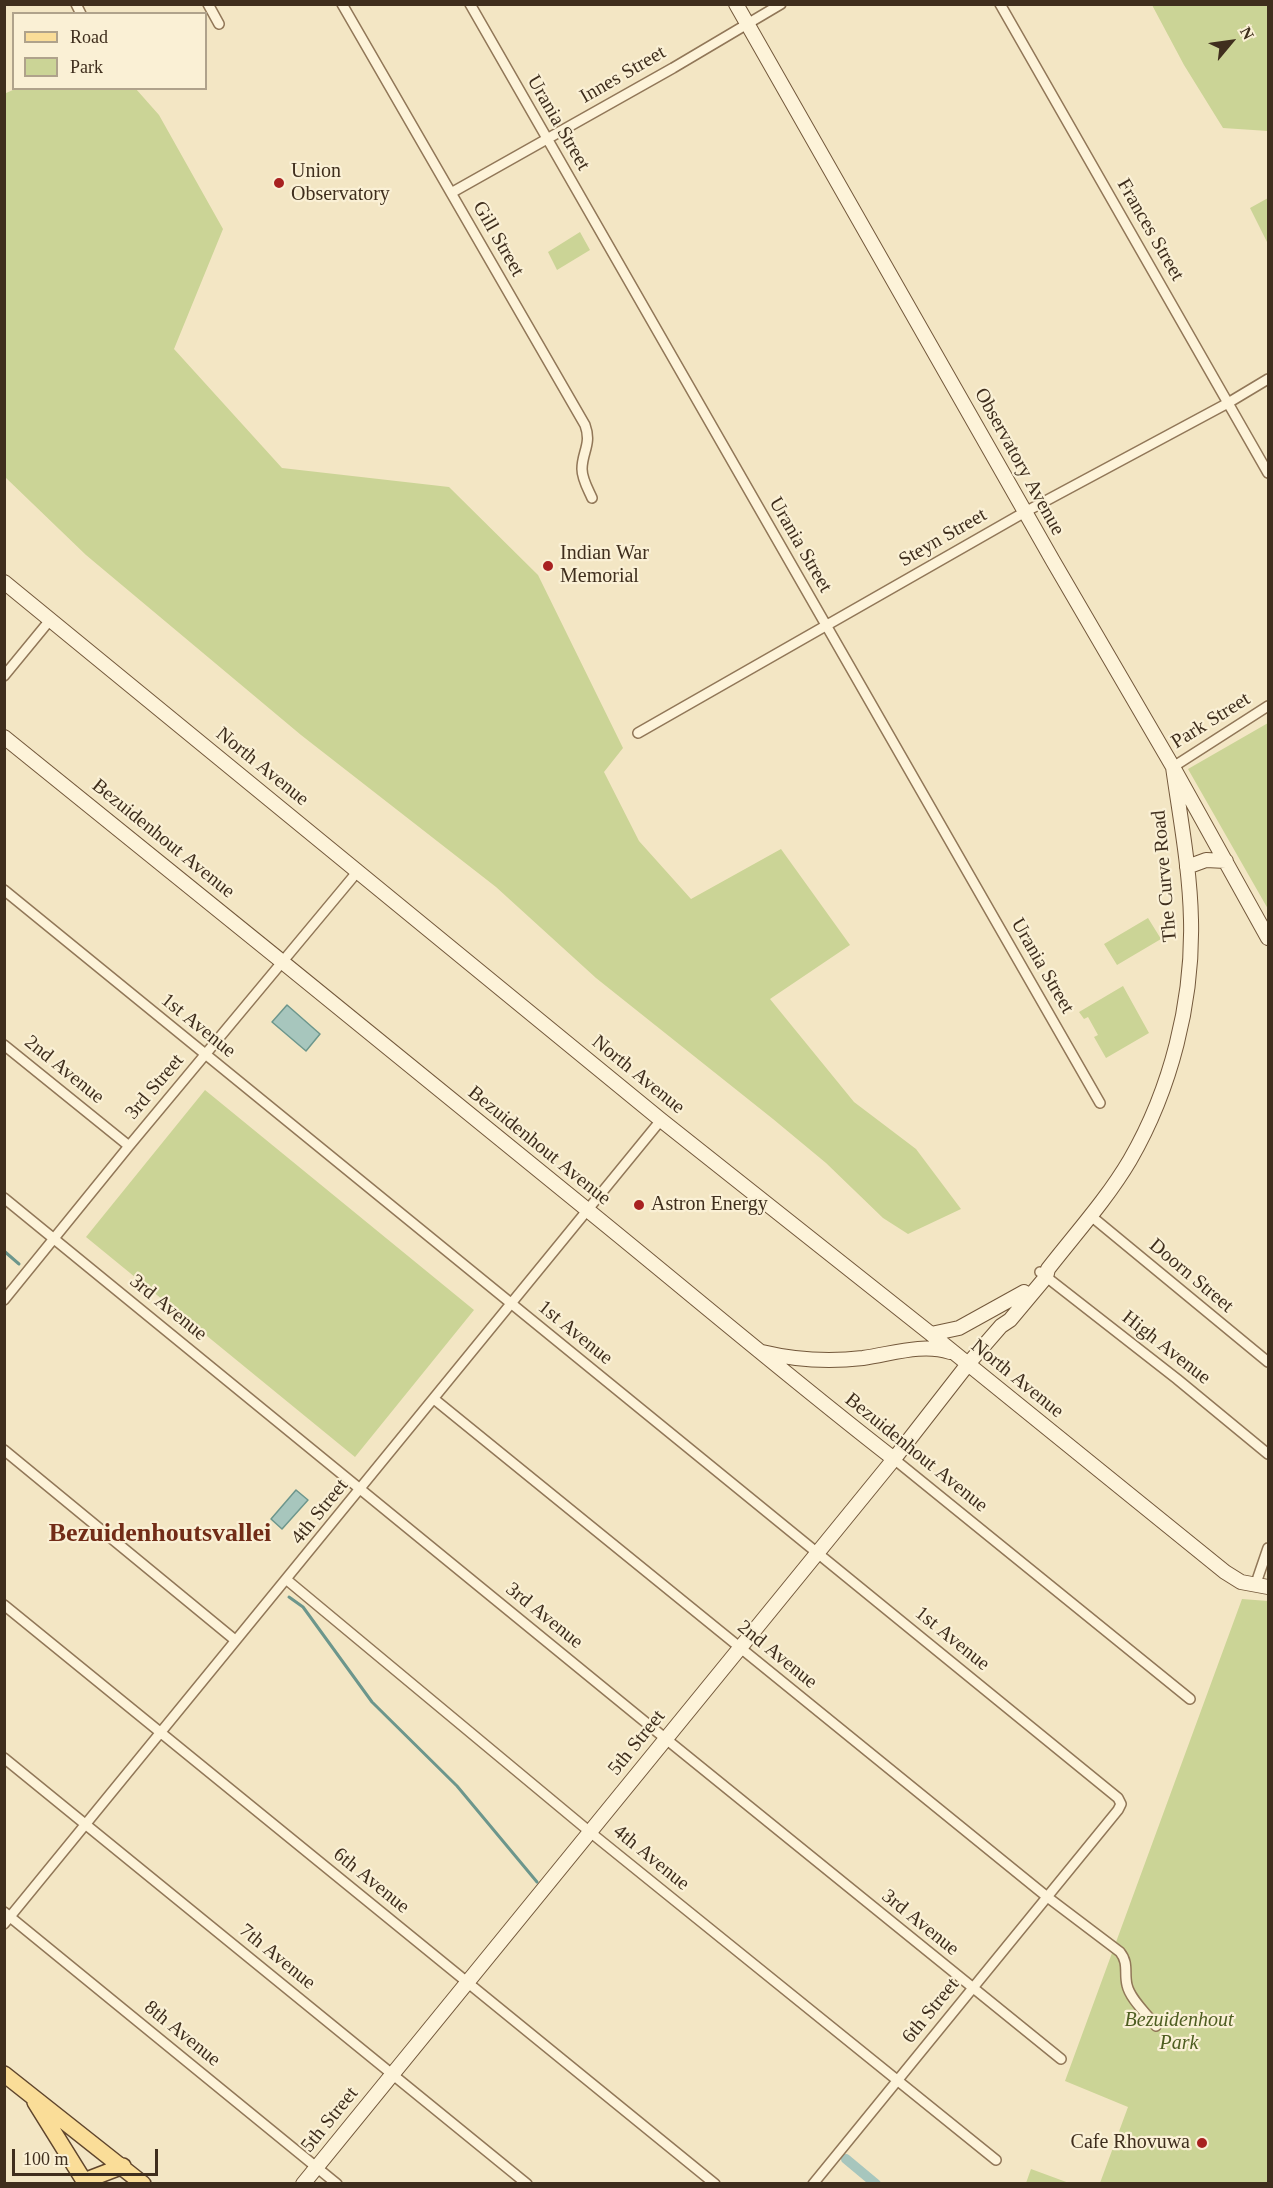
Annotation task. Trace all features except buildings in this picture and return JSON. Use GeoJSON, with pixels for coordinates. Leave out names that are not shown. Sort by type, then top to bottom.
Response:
{"type":"FeatureCollection","features":[{"type":"Feature","properties":{"kind":"main road"},"geometry":{"type":"LineString","coordinates":[[4,2074],[143,2184]]}},
{"type":"Feature","properties":{"kind":"main road"},"geometry":{"type":"LineString","coordinates":[[29,2092],[84,2183],[123,2166]]}},
{"type":"Feature","properties":{"kind":"street"},"geometry":{"type":"LineString","coordinates":[[208,4],[219,24]]}},
{"type":"Feature","properties":{"kind":"street","name":"Gill Street"},"geometry":{"type":"LineString","coordinates":[[342,4],[585,425],[589,434],[582,468],[592,498]]}},
{"type":"Feature","properties":{"kind":"street","name":"Urania Street"},"geometry":{"type":"LineString","coordinates":[[470,4],[1100,1103]]}},
{"type":"Feature","properties":{"kind":"street","name":"Observatory Avenue"},"geometry":{"type":"LineString","coordinates":[[736,4],[1269,938]]}},
{"type":"Feature","properties":{"kind":"street","name":"Innes Street"},"geometry":{"type":"LineString","coordinates":[[450,193],[673,68],[781,4]]}},
{"type":"Feature","properties":{"kind":"street","name":"Frances Street"},"geometry":{"type":"LineString","coordinates":[[1000,4],[1269,473]]}},
{"type":"Feature","properties":{"kind":"street","name":"Steyn Street"},"geometry":{"type":"LineString","coordinates":[[638,733],[1025,512],[1269,379]]}},
{"type":"Feature","properties":{"kind":"street","name":"North Avenue"},"geometry":{"type":"LineString","coordinates":[[4,582],[661,1120],[918,1323],[1225,1572],[1241,1582],[1262,1586]]}},
{"type":"Feature","properties":{"kind":"street"},"geometry":{"type":"LineString","coordinates":[[4,676],[50,620]]}},
{"type":"Feature","properties":{"kind":"street","name":"Park Street"},"geometry":{"type":"LineString","coordinates":[[1173,767],[1269,706]]}},
{"type":"Feature","properties":{"kind":"street","name":"Bezuidenhout Avenue"},"geometry":{"type":"LineString","coordinates":[[4,736],[282,960],[759,1352],[1190,1699]]}},
{"type":"Feature","properties":{"kind":"street","name":"The Curve Road"},"geometry":{"type":"LineString","coordinates":[[1045,1273],[1091,1216],[1131,1159],[1157,1104],[1176,1045],[1187,992],[1191,919],[1187,867],[1173,767]]}},
{"type":"Feature","properties":{"kind":"street"},"geometry":{"type":"LineString","coordinates":[[1187,867],[1206,860],[1226,861]]}},
{"type":"Feature","properties":{"kind":"street","name":"3rd Street"},"geometry":{"type":"LineString","coordinates":[[4,1299],[282,960],[358,871]]}},
{"type":"Feature","properties":{"kind":"street","name":"1st Avenue"},"geometry":{"type":"LineString","coordinates":[[4,890],[1116,1795],[1121,1804]]}},
{"type":"Feature","properties":{"kind":"street","name":"2nd Avenue"},"geometry":{"type":"LineString","coordinates":[[4,1044],[129,1146]]}},
{"type":"Feature","properties":{"kind":"street","name":"4th Street"},"geometry":{"type":"LineString","coordinates":[[6,1918],[362,1489],[661,1120]]}},
{"type":"Feature","properties":{"kind":"street","name":"3rd Avenue"},"geometry":{"type":"LineString","coordinates":[[4,1198],[1061,2059]]}},
{"type":"Feature","properties":{"kind":"street","name":"Doorn Street"},"geometry":{"type":"LineString","coordinates":[[1091,1216],[1269,1362]]}},
{"type":"Feature","properties":{"kind":"street","name":"5th Street"},"geometry":{"type":"LineString","coordinates":[[303,2184],[894,1459],[1000,1326],[1004,1317],[1024,1292],[1045,1273]]}},
{"type":"Feature","properties":{"kind":"street","name":"5th Street"},"geometry":{"type":"LineString","coordinates":[[1000,1326],[1010,1320],[1045,1273]]}},
{"type":"Feature","properties":{"kind":"street","name":"High Avenue"},"geometry":{"type":"LineString","coordinates":[[1045,1273],[1269,1454]]}},
{"type":"Feature","properties":{"kind":"street"},"geometry":{"type":"LineString","coordinates":[[931,1334],[960,1328],[1024,1292]]}},
{"type":"Feature","properties":{"kind":"street"},"geometry":{"type":"LineString","coordinates":[[915,1349],[920,1335],[918,1323]]}},
{"type":"Feature","properties":{"kind":"street"},"geometry":{"type":"LineString","coordinates":[[759,1352],[785,1358],[823,1360],[862,1358],[933,1347],[955,1353]]}},
{"type":"Feature","properties":{"kind":"street","name":"2nd Avenue"},"geometry":{"type":"LineString","coordinates":[[434,1399],[1124,1957],[1129,1992],[1156,2026]]}},
{"type":"Feature","properties":{"kind":"street"},"geometry":{"type":"LineString","coordinates":[[4,1450],[235,1640]]}},
{"type":"Feature","properties":{"kind":"street"},"geometry":{"type":"LineString","coordinates":[[1262,1586],[1269,1548]]}},
{"type":"Feature","properties":{"kind":"street","name":"4th Avenue"},"geometry":{"type":"LineString","coordinates":[[287,1580],[590,1832],[996,2160]]}},
{"type":"Feature","properties":{"kind":"street","name":"6th Avenue"},"geometry":{"type":"LineString","coordinates":[[4,1605],[715,2184]]}},
{"type":"Feature","properties":{"kind":"street","name":"7th Avenue"},"geometry":{"type":"LineString","coordinates":[[4,1758],[527,2184]]}},
{"type":"Feature","properties":{"kind":"street","name":"6th Street"},"geometry":{"type":"LineString","coordinates":[[813,2184],[1121,1804]]}},
{"type":"Feature","properties":{"kind":"street","name":"8th Avenue"},"geometry":{"type":"LineString","coordinates":[[6,1918],[337,2184]]}},
{"type":"Feature","properties":{"kind":"green space"},"geometry":{"type":"Polygon","coordinates":[[[1152,5],[1268,5],[1268,131],[1223,128],[1184,65],[1152,5]]]}},
{"type":"Feature","properties":{"kind":"green space"},"geometry":{"type":"Polygon","coordinates":[[[13,90],[137,90],[159,115],[223,229],[174,349],[282,468],[449,487],[538,575],[623,748],[604,772],[639,841],[691,899],[781,849],[850,945],[770,999],[854,1102],[916,1149],[961,1209],[908,1234],[883,1218],[826,1163],[596,978],[496,887],[301,735],[86,555],[5,477],[4,94],[13,90]]]}},
{"type":"Feature","properties":{"kind":"green space"},"geometry":{"type":"Polygon","coordinates":[[[1268,198],[1268,244],[1250,208],[1268,198]]]}},
{"type":"Feature","properties":{"kind":"green space"},"geometry":{"type":"Polygon","coordinates":[[[580,232],[590,250],[557,270],[548,252],[580,232]]]}},
{"type":"Feature","properties":{"kind":"green space"},"geometry":{"type":"Polygon","coordinates":[[[1268,723],[1268,909],[1188,769],[1268,723]]]}},
{"type":"Feature","properties":{"kind":"green space"},"geometry":{"type":"Polygon","coordinates":[[[1148,918],[1161,939],[1117,965],[1104,944],[1148,918]]]}},
{"type":"Feature","properties":{"kind":"green space"},"geometry":{"type":"Polygon","coordinates":[[[1123,986],[1149,1033],[1106,1058],[1094,1037],[1098,1035],[1088,1017],[1084,1019],[1079,1012],[1123,986]]]}},
{"type":"Feature","properties":{"kind":"green space"},"geometry":{"type":"Polygon","coordinates":[[[205,1090],[474,1310],[355,1457],[86,1237],[205,1090]]]}},
{"type":"Feature","properties":{"kind":"green space","name":"Bezuidenhout Park"},"geometry":{"type":"Polygon","coordinates":[[[1242,1599],[1268,1601],[1268,2183],[1100,2183],[1128,2107],[1065,2081],[1242,1599]]]}},
{"type":"Feature","properties":{"kind":"green space"},"geometry":{"type":"Polygon","coordinates":[[[1031,2169],[1069,2183],[1026,2183],[1031,2169]]]}},
{"type":"Feature","properties":{"kind":"water"},"geometry":{"type":"Polygon","coordinates":[[[287,1005],[320,1034],[306,1051],[272,1022],[287,1005]]]}},
{"type":"Feature","properties":{"kind":"water"},"geometry":{"type":"Polygon","coordinates":[[[296,1490],[308,1500],[282,1529],[271,1519],[296,1490]]]}},
{"type":"Feature","properties":{"kind":"waterway"},"geometry":{"type":"LineString","coordinates":[[4,1251],[19,1264]]}},
{"type":"Feature","properties":{"kind":"waterway"},"geometry":{"type":"LineString","coordinates":[[289,1597],[303,1607],[372,1702],[457,1786],[537,1882]]}},
{"type":"Feature","properties":{"kind":"waterway"},"geometry":{"type":"LineString","coordinates":[[846,2159],[876,2184]]}},
{"type":"Feature","properties":{"kind":"place","name":"Union Observatory"},"geometry":{"type":"Point","coordinates":[279,183]}},
{"type":"Feature","properties":{"kind":"place","name":"Indian War Memorial"},"geometry":{"type":"Point","coordinates":[548,566]}},
{"type":"Feature","properties":{"kind":"place","name":"Astron Energy"},"geometry":{"type":"Point","coordinates":[639,1205]}},
{"type":"Feature","properties":{"kind":"place","name":"Cafe Rhovuwa"},"geometry":{"type":"Point","coordinates":[1202,2143]}},
{"type":"Feature","properties":{"kind":"district","name":"Bezuidenhoutsvallei"},"geometry":{"type":"Point","coordinates":[160,1534]}}]}
